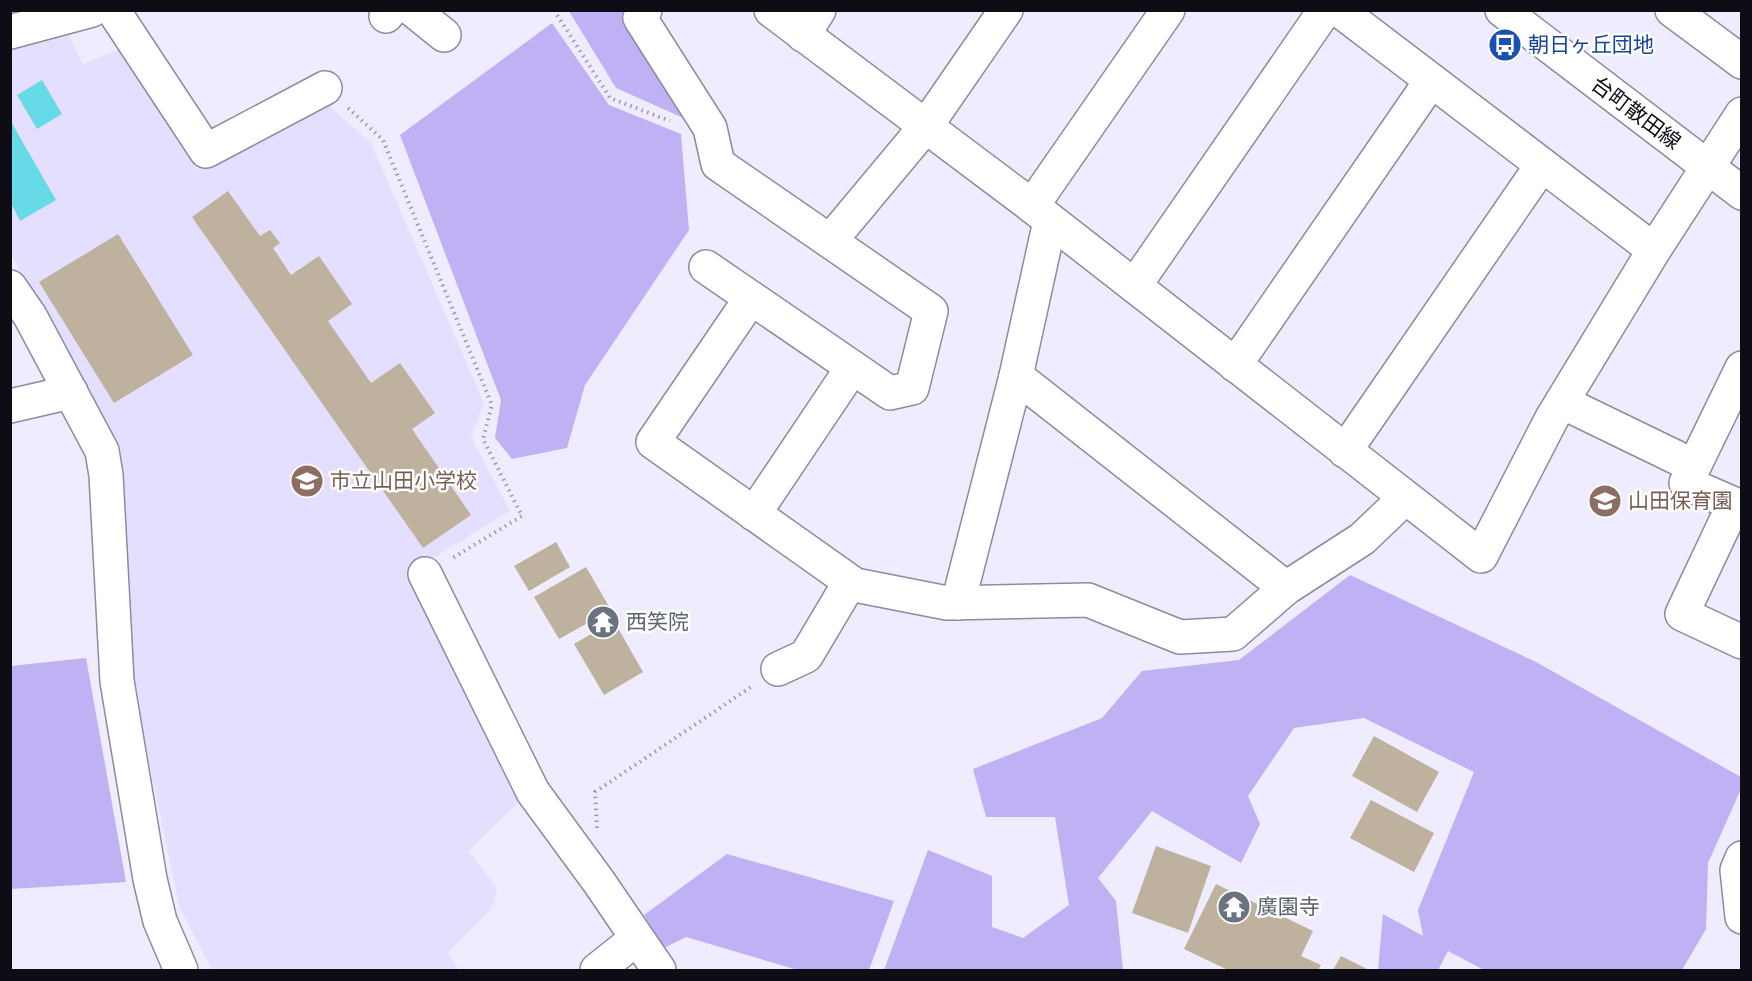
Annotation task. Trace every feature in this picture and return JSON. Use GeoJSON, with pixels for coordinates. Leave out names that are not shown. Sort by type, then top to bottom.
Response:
{"type":"FeatureCollection","features":[{"type":"Feature","properties":{"kind":"street"},"geometry":{"type":"LineString","coordinates":[[10,32],[92,10]]}},
{"type":"Feature","properties":{"kind":"street"},"geometry":{"type":"LineString","coordinates":[[113,10],[206,151],[325,88]]}},
{"type":"Feature","properties":{"kind":"street"},"geometry":{"type":"LineString","coordinates":[[645,10],[640,18],[710,128],[718,164],[931,311],[912,388],[890,393],[706,267]]}},
{"type":"Feature","properties":{"kind":"street"},"geometry":{"type":"LineString","coordinates":[[771,10],[811,23],[926,126],[1135,285],[1481,556],[1562,402],[1654,250],[1742,114]]}},
{"type":"Feature","properties":{"kind":"street"},"geometry":{"type":"LineString","coordinates":[[830,241],[926,126],[1006,10]]}},
{"type":"Feature","properties":{"kind":"street"},"geometry":{"type":"LineString","coordinates":[[958,603],[1016,376],[1041,213],[1168,10]]}},
{"type":"Feature","properties":{"kind":"street"},"geometry":{"type":"LineString","coordinates":[[1135,285],[1325,10]]}},
{"type":"Feature","properties":{"kind":"street"},"geometry":{"type":"LineString","coordinates":[[1339,10],[1654,250]]}},
{"type":"Feature","properties":{"kind":"street","name":"台町散田線"},"geometry":{"type":"LineString","coordinates":[[1502,10],[1742,193]]}},
{"type":"Feature","properties":{"kind":"street"},"geometry":{"type":"LineString","coordinates":[[1672,10],[1742,62]]}},
{"type":"Feature","properties":{"kind":"street"},"geometry":{"type":"LineString","coordinates":[[397,12],[444,34]]}},
{"type":"Feature","properties":{"kind":"street"},"geometry":{"type":"LineString","coordinates":[[1235,365],[1431,81]]}},
{"type":"Feature","properties":{"kind":"street"},"geometry":{"type":"LineString","coordinates":[[1345,451],[1542,165]]}},
{"type":"Feature","properties":{"kind":"street"},"geometry":{"type":"LineString","coordinates":[[10,287],[30,316],[102,451],[106,475],[117,681],[150,879],[160,921],[181,970]]}},
{"type":"Feature","properties":{"kind":"street"},"geometry":{"type":"LineString","coordinates":[[751,298],[653,442],[855,585],[947,603],[1088,600],[1180,637],[1233,634],[1286,588],[1362,539],[1405,498]]}},
{"type":"Feature","properties":{"kind":"street"},"geometry":{"type":"LineString","coordinates":[[754,514],[852,368]]}},
{"type":"Feature","properties":{"kind":"street"},"geometry":{"type":"LineString","coordinates":[[1742,368],[1686,483],[1734,504],[1682,614],[1742,642]]}},
{"type":"Feature","properties":{"kind":"street"},"geometry":{"type":"LineString","coordinates":[[1016,376],[1286,588]]}},
{"type":"Feature","properties":{"kind":"street"},"geometry":{"type":"LineString","coordinates":[[10,406],[71,392]]}},
{"type":"Feature","properties":{"kind":"street"},"geometry":{"type":"LineString","coordinates":[[1562,402],[1694,466]]}},
{"type":"Feature","properties":{"kind":"street"},"geometry":{"type":"LineString","coordinates":[[425,575],[533,792],[599,882],[659,970]]}},
{"type":"Feature","properties":{"kind":"street"},"geometry":{"type":"LineString","coordinates":[[778,669],[806,656],[850,582]]}},
{"type":"Feature","properties":{"kind":"street"},"geometry":{"type":"LineString","coordinates":[[1742,858],[1737,870],[1742,917]]}},
{"type":"Feature","properties":{"kind":"street"},"geometry":{"type":"LineString","coordinates":[[597,970],[636,939]]}},
{"type":"Feature","properties":{"kind":"path"},"geometry":{"type":"LineString","coordinates":[[554,10],[610,98],[712,138]]}},
{"type":"Feature","properties":{"kind":"path"},"geometry":{"type":"LineString","coordinates":[[325,88],[383,140],[492,405],[483,439],[522,516],[425,575]]}},
{"type":"Feature","properties":{"kind":"path"},"geometry":{"type":"LineString","coordinates":[[597,837],[595,792],[778,669]]}},
{"type":"Feature","properties":{"kind":"shaded area"},"geometry":{"type":"Polygon","coordinates":[[[569,11],[632,11],[697,124],[616,88],[569,11]]]}},
{"type":"Feature","properties":{"kind":"shaded area"},"geometry":{"type":"Polygon","coordinates":[[[552,23],[609,105],[681,134],[689,230],[585,385],[567,448],[512,459],[495,438],[501,400],[400,135],[552,23]]]}},
{"type":"Feature","properties":{"kind":"shaded area","name":"市立山田小学校"},"geometry":{"type":"Polygon","coordinates":[[[68,34],[83,64],[119,49],[196,169],[324,101],[371,143],[484,403],[471,437],[510,511],[406,575],[439,623],[523,798],[468,851],[497,888],[491,909],[448,953],[459,970],[212,970],[179,906],[136,698],[117,452],[11,255],[10,50],[68,34]]]}},
{"type":"Feature","properties":{"kind":"shaded area"},"geometry":{"type":"Polygon","coordinates":[[[1350,575],[1536,662],[1741,777],[1741,789],[1708,863],[1706,929],[1682,970],[1484,970],[1448,951],[1438,970],[1378,970],[1383,914],[1423,936],[1418,910],[1474,772],[1364,718],[1294,728],[1248,796],[1260,824],[1241,863],[1152,811],[1098,878],[1116,901],[1123,970],[884,970],[928,850],[992,876],[992,927],[1023,938],[1069,905],[1055,817],[986,817],[973,769],[1102,718],[1142,671],[1239,660],[1350,575]]]}},
{"type":"Feature","properties":{"kind":"shaded area"},"geometry":{"type":"Polygon","coordinates":[[[86,658],[126,882],[11,889],[11,666],[86,658]]]}},
{"type":"Feature","properties":{"kind":"shaded area"},"geometry":{"type":"Polygon","coordinates":[[[727,854],[894,901],[869,970],[798,970],[686,937],[664,948],[644,915],[727,854]]]}},
{"type":"Feature","properties":{"kind":"water"},"geometry":{"type":"Polygon","coordinates":[[[42,80],[62,114],[37,129],[17,95],[42,80]]]}},
{"type":"Feature","properties":{"kind":"water"},"geometry":{"type":"Polygon","coordinates":[[[10,120],[56,200],[20,221],[11,203],[10,120]]]}},
{"type":"Feature","properties":{"kind":"building"},"geometry":{"type":"Polygon","coordinates":[[[228,191],[260,236],[270,230],[280,243],[273,248],[291,275],[319,256],[352,304],[328,321],[371,383],[400,363],[435,413],[412,429],[471,515],[423,548],[192,217],[228,191]]]}},
{"type":"Feature","properties":{"kind":"building"},"geometry":{"type":"Polygon","coordinates":[[[118,234],[193,355],[114,403],[39,282],[118,234]]]}},
{"type":"Feature","properties":{"kind":"building"},"geometry":{"type":"Polygon","coordinates":[[[556,542],[570,567],[529,591],[514,566],[556,542]]]}},
{"type":"Feature","properties":{"kind":"building"},"geometry":{"type":"Polygon","coordinates":[[[586,567],[611,610],[559,639],[534,597],[586,567]]]}},
{"type":"Feature","properties":{"kind":"building"},"geometry":{"type":"Polygon","coordinates":[[[614,621],[643,672],[604,695],[574,644],[614,621]]]}},
{"type":"Feature","properties":{"kind":"building"},"geometry":{"type":"Polygon","coordinates":[[[1374,736],[1439,772],[1417,812],[1352,776],[1374,736]]]}},
{"type":"Feature","properties":{"kind":"building"},"geometry":{"type":"Polygon","coordinates":[[[1371,800],[1434,833],[1414,872],[1350,838],[1371,800]]]}},
{"type":"Feature","properties":{"kind":"building"},"geometry":{"type":"Polygon","coordinates":[[[1156,846],[1211,866],[1188,933],[1132,913],[1156,846]]]}},
{"type":"Feature","properties":{"kind":"building","name":"廣園寺"},"geometry":{"type":"Polygon","coordinates":[[[1216,884],[1313,931],[1301,956],[1321,965],[1318,970],[1228,970],[1184,949],[1216,884]]]}},
{"type":"Feature","properties":{"kind":"building"},"geometry":{"type":"Polygon","coordinates":[[[1341,956],[1369,970],[1333,970],[1341,956]]]}},
{"type":"Feature","properties":{"kind":"place","name":"朝日ヶ丘団地"},"geometry":{"type":"Point","coordinates":[1505,45]}},
{"type":"Feature","properties":{"kind":"place","name":"市立山田小学校"},"geometry":{"type":"Point","coordinates":[307,481]}},
{"type":"Feature","properties":{"kind":"place","name":"山田保育園"},"geometry":{"type":"Point","coordinates":[1605,501]}},
{"type":"Feature","properties":{"kind":"place","name":"西笑院"},"geometry":{"type":"Point","coordinates":[603,622]}},
{"type":"Feature","properties":{"kind":"place","name":"廣園寺"},"geometry":{"type":"Point","coordinates":[1234,907]}}]}
